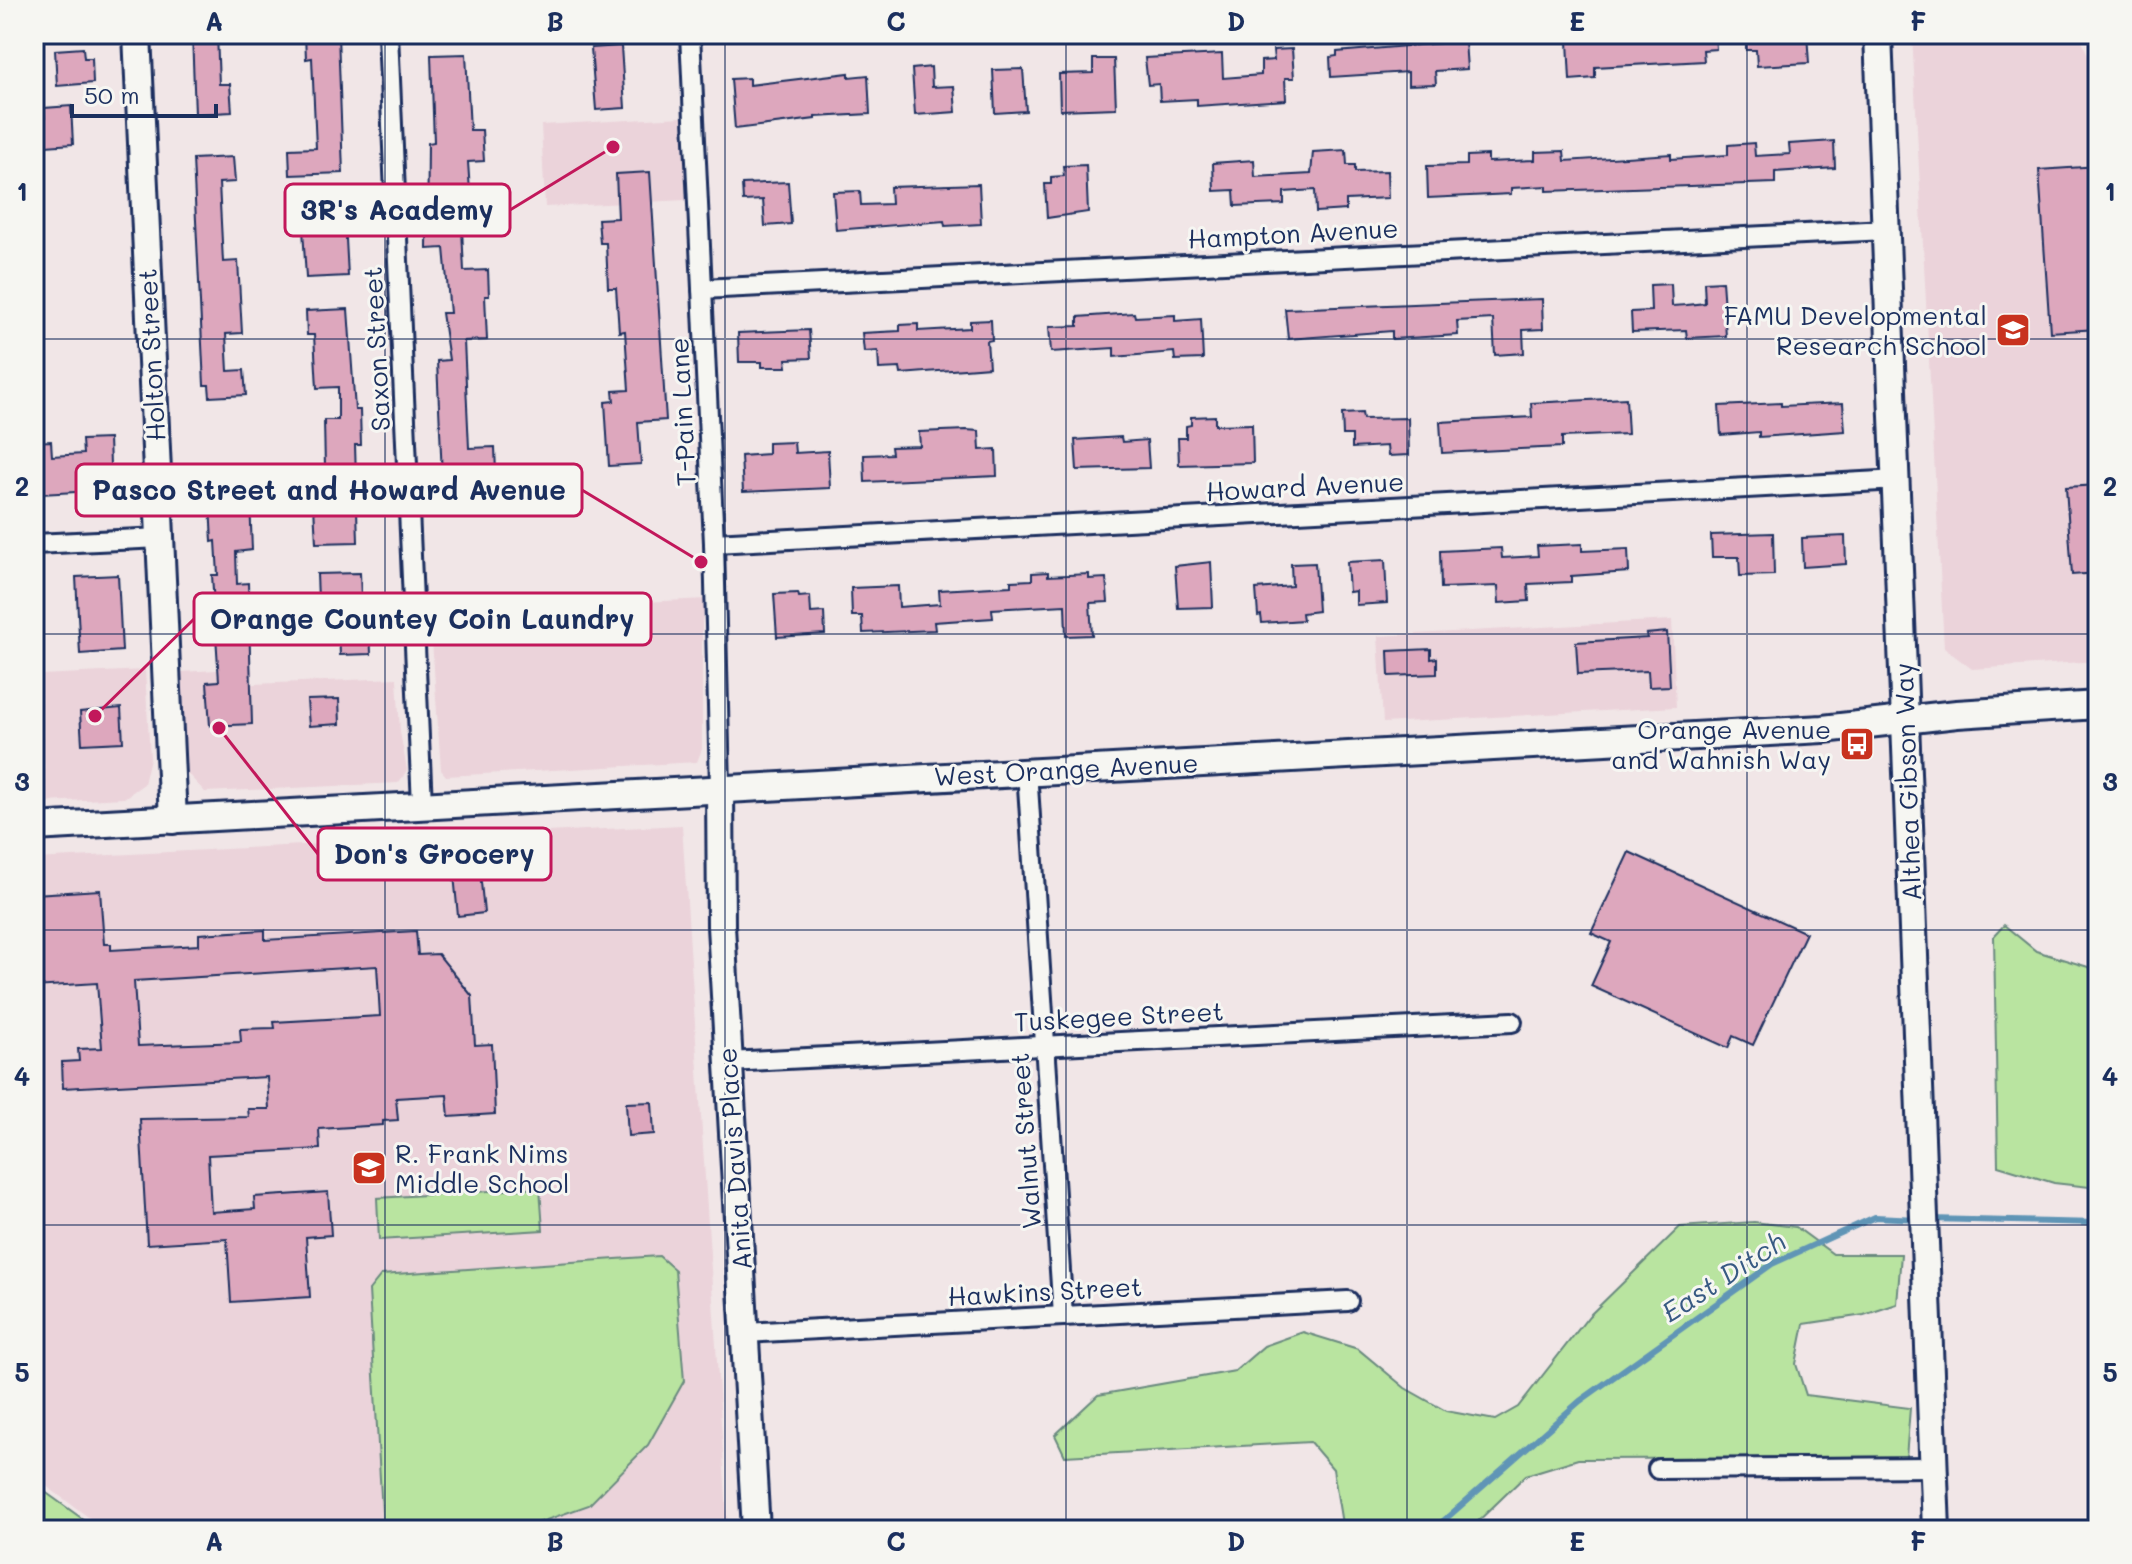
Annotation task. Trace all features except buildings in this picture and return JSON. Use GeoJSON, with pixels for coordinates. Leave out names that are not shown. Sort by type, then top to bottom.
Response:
{"type":"FeatureCollection","features":[{"type":"Feature","properties":{"kind":"street","name":"Holton Street"},"geometry":{"type":"LineString","coordinates":[[137,34],[173,820]]}},
{"type":"Feature","properties":{"kind":"street","name":"Saxon Street"},"geometry":{"type":"LineString","coordinates":[[388,34],[422,805]]}},
{"type":"Feature","properties":{"kind":"street"},"geometry":{"type":"LineString","coordinates":[[690,34],[701,34]]}},
{"type":"Feature","properties":{"kind":"street","name":"T-Pain Lane"},"geometry":{"type":"LineString","coordinates":[[690,34],[714,543],[720,787]]}},
{"type":"Feature","properties":{"kind":"street","name":"Althea Gibson Way"},"geometry":{"type":"LineString","coordinates":[[1878,34],[1899,480],[1904,721],[1936,1530]]}},
{"type":"Feature","properties":{"kind":"street","name":"Hampton Avenue"},"geometry":{"type":"LineString","coordinates":[[702,289],[1886,230]]}},
{"type":"Feature","properties":{"kind":"street","name":"Howard Avenue"},"geometry":{"type":"LineString","coordinates":[[714,543],[1899,480]]}},
{"type":"Feature","properties":{"kind":"street"},"geometry":{"type":"LineString","coordinates":[[34,544],[161,538]]}},
{"type":"Feature","properties":{"kind":"street","name":"West Orange Avenue"},"geometry":{"type":"LineString","coordinates":[[34,827],[1809,729],[2098,705]]}},
{"type":"Feature","properties":{"kind":"street","name":"Walnut Street"},"geometry":{"type":"LineString","coordinates":[[1027,771],[1063,1316]]}},
{"type":"Feature","properties":{"kind":"street","name":"Anita Davis Place"},"geometry":{"type":"LineString","coordinates":[[720,787],[721,926],[756,1530]]}},
{"type":"Feature","properties":{"kind":"street","name":"Tuskegee Street"},"geometry":{"type":"LineString","coordinates":[[728,1062],[1512,1022]]}},
{"type":"Feature","properties":{"kind":"street","name":"Hawkins Street"},"geometry":{"type":"LineString","coordinates":[[745,1333],[1348,1301]]}},
{"type":"Feature","properties":{"kind":"street"},"geometry":{"type":"LineString","coordinates":[[1658,1469],[1933,1467]]}},
{"type":"Feature","properties":{"kind":"shaded area","name":"FAMU Developmental Research School"},"geometry":{"type":"Polygon","coordinates":[[[1912,34],[2079,34],[2098,79],[2098,661],[1972,669],[1944,648],[1912,34]]]}},
{"type":"Feature","properties":{"kind":"shaded area"},"geometry":{"type":"Polygon","coordinates":[[[682,117],[686,200],[545,207],[541,125],[682,117]]]}},
{"type":"Feature","properties":{"kind":"shaded area"},"geometry":{"type":"Polygon","coordinates":[[[707,599],[702,621],[702,749],[697,762],[446,776],[441,770],[430,612],[707,599]]]}},
{"type":"Feature","properties":{"kind":"shaded area"},"geometry":{"type":"Polygon","coordinates":[[[1672,620],[1676,707],[1383,723],[1378,636],[1672,620]]]}},
{"type":"Feature","properties":{"kind":"shaded area"},"geometry":{"type":"Polygon","coordinates":[[[252,668],[253,684],[397,678],[400,732],[407,770],[402,778],[398,783],[205,792],[186,772],[181,672],[252,668]]]}},
{"type":"Feature","properties":{"kind":"shaded area"},"geometry":{"type":"Polygon","coordinates":[[[145,670],[150,758],[144,784],[124,798],[46,802],[40,675],[145,670]]]}},
{"type":"Feature","properties":{"kind":"shaded area","name":"R. Frank Nims Middle School"},"geometry":{"type":"Polygon","coordinates":[[[682,825],[728,1530],[106,1530],[34,1477],[34,859],[682,825]]]}},
{"type":"Feature","properties":{"kind":"green space"},"geometry":{"type":"Polygon","coordinates":[[[2004,925],[2036,951],[2098,970],[2098,1188],[2054,1183],[1998,1166],[1994,936],[2004,925]]]}},
{"type":"Feature","properties":{"kind":"green space"},"geometry":{"type":"Polygon","coordinates":[[[540,1188],[543,1230],[379,1240],[377,1198],[540,1188]]]}},
{"type":"Feature","properties":{"kind":"green space"},"geometry":{"type":"Polygon","coordinates":[[[1754,1222],[1796,1227],[1833,1254],[1901,1254],[1897,1304],[1864,1315],[1804,1324],[1796,1364],[1806,1395],[1910,1408],[1906,1458],[1578,1459],[1526,1475],[1469,1530],[1343,1530],[1333,1469],[1310,1442],[1065,1456],[1055,1435],[1098,1395],[1235,1371],[1264,1346],[1303,1332],[1358,1349],[1405,1388],[1446,1411],[1495,1420],[1518,1407],[1589,1316],[1680,1227],[1754,1222]]]}},
{"type":"Feature","properties":{"kind":"green space"},"geometry":{"type":"Polygon","coordinates":[[[659,1256],[675,1270],[684,1381],[648,1445],[589,1505],[518,1530],[383,1530],[369,1290],[381,1275],[659,1256]]]}},
{"type":"Feature","properties":{"kind":"green space"},"geometry":{"type":"Polygon","coordinates":[[[34,1484],[98,1530],[34,1530],[34,1484]]]}},
{"type":"Feature","properties":{"kind":"waterway","name":"East Ditch"},"geometry":{"type":"LineString","coordinates":[[1433,1530],[1580,1401],[1772,1264],[1875,1217],[1918,1219]]}},
{"type":"Feature","properties":{"kind":"waterway","name":"East Ditch"},"geometry":{"type":"LineString","coordinates":[[1930,1219],[2098,1223]]}},
{"type":"Feature","properties":{"kind":"place","name":"3R's Academy"},"geometry":{"type":"Point","coordinates":[613,147]}},
{"type":"Feature","properties":{"kind":"place","name":"FAMU Developmental Research School"},"geometry":{"type":"Point","coordinates":[2013,330]}},
{"type":"Feature","properties":{"kind":"place","name":"Pasco Street and Howard Avenue"},"geometry":{"type":"Point","coordinates":[701,562]}},
{"type":"Feature","properties":{"kind":"place","name":"Orange Countey Coin Laundry"},"geometry":{"type":"Point","coordinates":[95,716]}},
{"type":"Feature","properties":{"kind":"place","name":"Don's Grocery"},"geometry":{"type":"Point","coordinates":[219,728]}},
{"type":"Feature","properties":{"kind":"place","name":"Orange Avenue and Wahnish Way"},"geometry":{"type":"Point","coordinates":[1857,744]}},
{"type":"Feature","properties":{"kind":"place","name":"R. Frank Nims Middle School"},"geometry":{"type":"Point","coordinates":[369,1168]}}]}
